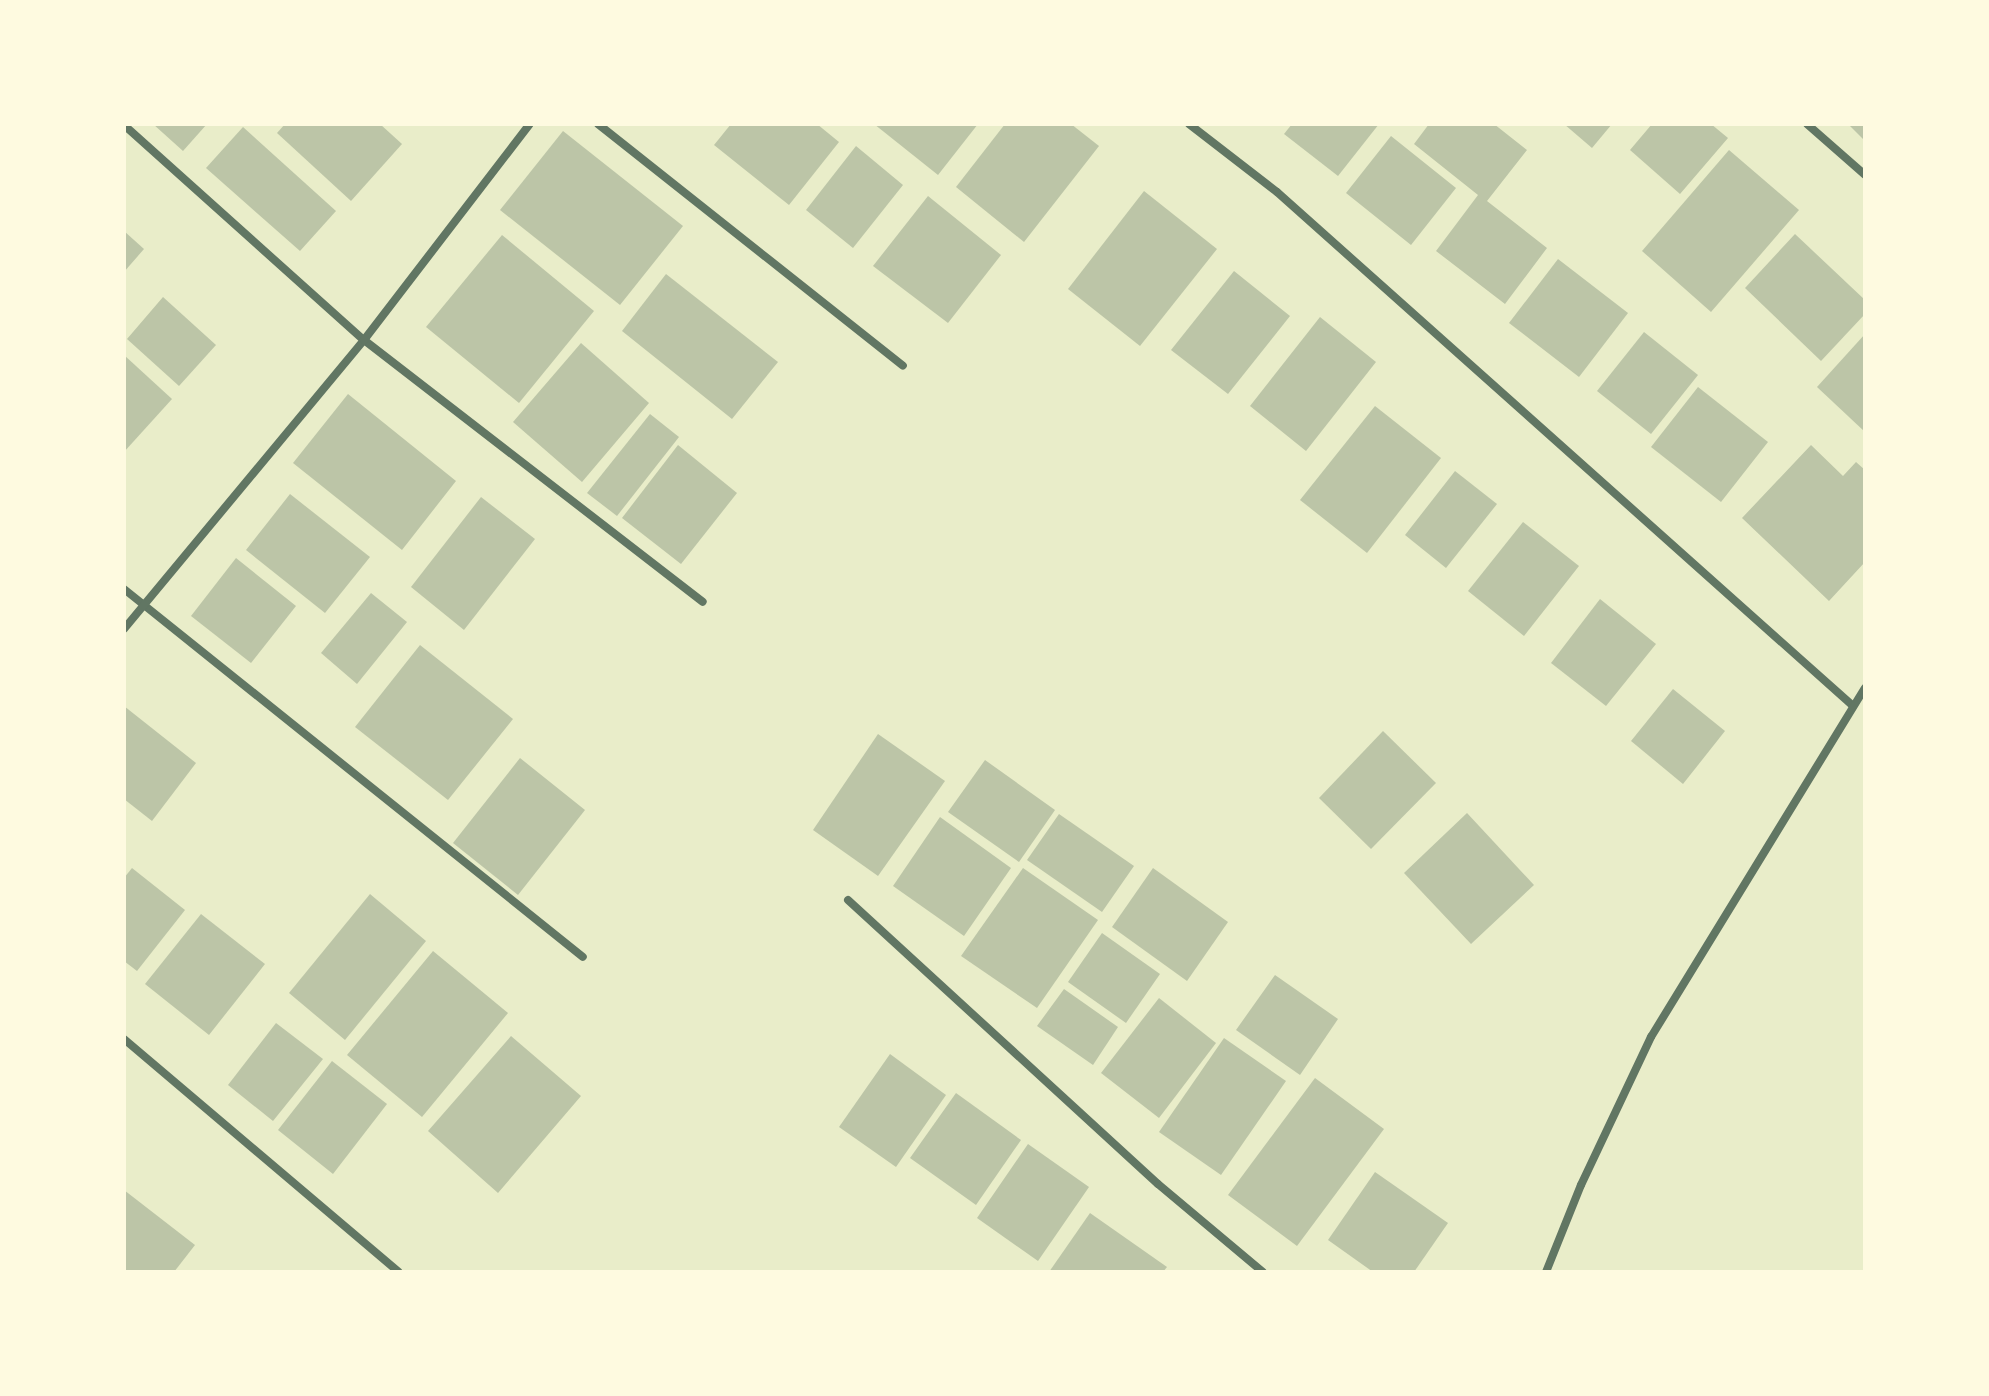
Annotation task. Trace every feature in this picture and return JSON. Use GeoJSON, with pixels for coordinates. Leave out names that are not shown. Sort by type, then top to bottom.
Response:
{"type":"FeatureCollection","features":[{"type":"Feature","properties":{"kind":"street"},"geometry":{"type":"LineString","coordinates":[[124,629],[364,340],[530,124]]}},
{"type":"Feature","properties":{"kind":"street"},"geometry":{"type":"LineString","coordinates":[[598,124],[903,366]]}},
{"type":"Feature","properties":{"kind":"street"},"geometry":{"type":"LineString","coordinates":[[1189,124],[1277,192],[1852,705]]}},
{"type":"Feature","properties":{"kind":"street"},"geometry":{"type":"LineString","coordinates":[[1807,124],[1865,175]]}},
{"type":"Feature","properties":{"kind":"street"},"geometry":{"type":"LineString","coordinates":[[124,125],[364,340],[703,602]]}},
{"type":"Feature","properties":{"kind":"street"},"geometry":{"type":"LineString","coordinates":[[124,589],[583,957]]}},
{"type":"Feature","properties":{"kind":"street"},"geometry":{"type":"LineString","coordinates":[[1546,1272],[1593,1159],[1651,1037],[1865,688]]}},
{"type":"Feature","properties":{"kind":"street"},"geometry":{"type":"LineString","coordinates":[[848,900],[1158,1184],[1263,1272]]}},
{"type":"Feature","properties":{"kind":"street"},"geometry":{"type":"LineString","coordinates":[[124,1039],[399,1272]]}},
{"type":"Feature","properties":{"kind":"building"},"geometry":{"type":"Polygon","coordinates":[[[153,124],[207,124],[183,151],[153,124]]]}},
{"type":"Feature","properties":{"kind":"building"},"geometry":{"type":"Polygon","coordinates":[[[285,124],[380,124],[402,144],[351,201],[277,133],[285,124]]]}},
{"type":"Feature","properties":{"kind":"building"},"geometry":{"type":"Polygon","coordinates":[[[731,124],[817,124],[839,142],[789,205],[714,145],[731,124]]]}},
{"type":"Feature","properties":{"kind":"building"},"geometry":{"type":"Polygon","coordinates":[[[874,124],[978,124],[938,175],[874,124]]]}},
{"type":"Feature","properties":{"kind":"building"},"geometry":{"type":"Polygon","coordinates":[[[1005,124],[1071,124],[1099,146],[1024,242],[956,187],[1005,124]]]}},
{"type":"Feature","properties":{"kind":"building"},"geometry":{"type":"Polygon","coordinates":[[[1292,124],[1379,124],[1338,176],[1284,134],[1292,124]]]}},
{"type":"Feature","properties":{"kind":"building"},"geometry":{"type":"Polygon","coordinates":[[[1429,124],[1494,124],[1527,150],[1487,201],[1547,248],[1505,304],[1436,251],[1478,195],[1414,144],[1429,124]]]}},
{"type":"Feature","properties":{"kind":"building"},"geometry":{"type":"Polygon","coordinates":[[[1564,124],[1612,124],[1592,148],[1564,124]]]}},
{"type":"Feature","properties":{"kind":"building"},"geometry":{"type":"Polygon","coordinates":[[[1652,124],[1711,124],[1728,138],[1680,194],[1630,150],[1652,124]]]}},
{"type":"Feature","properties":{"kind":"building"},"geometry":{"type":"Polygon","coordinates":[[[1848,124],[1865,124],[1865,141],[1848,124]]]}},
{"type":"Feature","properties":{"kind":"building"},"geometry":{"type":"Polygon","coordinates":[[[243,127],[336,211],[300,251],[206,168],[243,127]]]}},
{"type":"Feature","properties":{"kind":"building"},"geometry":{"type":"Polygon","coordinates":[[[563,131],[683,226],[620,305],[500,210],[563,131]]]}},
{"type":"Feature","properties":{"kind":"building"},"geometry":{"type":"Polygon","coordinates":[[[1391,136],[1456,188],[1411,245],[1346,193],[1391,136]]]}},
{"type":"Feature","properties":{"kind":"building"},"geometry":{"type":"Polygon","coordinates":[[[856,146],[903,185],[853,248],[806,210],[856,146]]]}},
{"type":"Feature","properties":{"kind":"building"},"geometry":{"type":"Polygon","coordinates":[[[1729,150],[1799,210],[1711,312],[1642,251],[1729,150]]]}},
{"type":"Feature","properties":{"kind":"building"},"geometry":{"type":"Polygon","coordinates":[[[1144,191],[1217,249],[1140,346],[1068,289],[1144,191]]]}},
{"type":"Feature","properties":{"kind":"building"},"geometry":{"type":"Polygon","coordinates":[[[928,196],[1001,255],[948,323],[873,266],[928,196]]]}},
{"type":"Feature","properties":{"kind":"building"},"geometry":{"type":"Polygon","coordinates":[[[124,231],[144,249],[124,272],[124,231]]]}},
{"type":"Feature","properties":{"kind":"building"},"geometry":{"type":"Polygon","coordinates":[[[1795,234],[1865,300],[1865,314],[1821,361],[1745,288],[1795,234]]]}},
{"type":"Feature","properties":{"kind":"building"},"geometry":{"type":"Polygon","coordinates":[[[502,235],[594,311],[519,403],[426,327],[502,235]]]}},
{"type":"Feature","properties":{"kind":"building"},"geometry":{"type":"Polygon","coordinates":[[[1558,259],[1628,313],[1579,377],[1509,323],[1558,259]]]}},
{"type":"Feature","properties":{"kind":"building"},"geometry":{"type":"Polygon","coordinates":[[[1234,271],[1290,316],[1228,394],[1171,350],[1234,271]]]}},
{"type":"Feature","properties":{"kind":"building"},"geometry":{"type":"Polygon","coordinates":[[[666,274],[778,362],[732,419],[622,331],[666,274]]]}},
{"type":"Feature","properties":{"kind":"building"},"geometry":{"type":"Polygon","coordinates":[[[163,297],[216,345],[179,386],[127,339],[163,297]]]}},
{"type":"Feature","properties":{"kind":"building"},"geometry":{"type":"Polygon","coordinates":[[[1320,317],[1376,362],[1306,451],[1250,406],[1320,317]]]}},
{"type":"Feature","properties":{"kind":"building"},"geometry":{"type":"Polygon","coordinates":[[[1644,332],[1698,375],[1651,434],[1597,391],[1644,332]]]}},
{"type":"Feature","properties":{"kind":"building"},"geometry":{"type":"Polygon","coordinates":[[[1865,334],[1865,432],[1817,387],[1865,334]]]}},
{"type":"Feature","properties":{"kind":"building"},"geometry":{"type":"Polygon","coordinates":[[[581,343],[649,403],[582,482],[513,422],[581,343]]]}},
{"type":"Feature","properties":{"kind":"building"},"geometry":{"type":"Polygon","coordinates":[[[124,355],[172,399],[124,452],[124,355]]]}},
{"type":"Feature","properties":{"kind":"building"},"geometry":{"type":"Polygon","coordinates":[[[1698,387],[1768,442],[1721,502],[1651,447],[1698,387]]]}},
{"type":"Feature","properties":{"kind":"building"},"geometry":{"type":"Polygon","coordinates":[[[348,394],[456,481],[402,550],[293,463],[348,394]]]}},
{"type":"Feature","properties":{"kind":"building"},"geometry":{"type":"Polygon","coordinates":[[[1375,406],[1441,458],[1367,553],[1300,500],[1375,406]]]}},
{"type":"Feature","properties":{"kind":"building"},"geometry":{"type":"Polygon","coordinates":[[[650,414],[679,437],[617,516],[587,493],[650,414]]]}},
{"type":"Feature","properties":{"kind":"building"},"geometry":{"type":"Polygon","coordinates":[[[678,445],[737,493],[681,564],[622,518],[678,445]]]}},
{"type":"Feature","properties":{"kind":"building"},"geometry":{"type":"Polygon","coordinates":[[[1811,445],[1843,476],[1856,462],[1865,470],[1865,562],[1829,601],[1742,518],[1811,445]]]}},
{"type":"Feature","properties":{"kind":"building"},"geometry":{"type":"Polygon","coordinates":[[[1455,471],[1497,504],[1446,568],[1405,535],[1455,471]]]}},
{"type":"Feature","properties":{"kind":"building"},"geometry":{"type":"Polygon","coordinates":[[[290,494],[370,557],[325,613],[246,550],[290,494]]]}},
{"type":"Feature","properties":{"kind":"building"},"geometry":{"type":"Polygon","coordinates":[[[481,497],[535,539],[464,630],[411,587],[481,497]]]}},
{"type":"Feature","properties":{"kind":"building"},"geometry":{"type":"Polygon","coordinates":[[[1523,522],[1579,566],[1524,636],[1468,591],[1523,522]]]}},
{"type":"Feature","properties":{"kind":"building"},"geometry":{"type":"Polygon","coordinates":[[[236,558],[296,606],[251,663],[191,616],[236,558]]]}},
{"type":"Feature","properties":{"kind":"building"},"geometry":{"type":"Polygon","coordinates":[[[371,593],[407,622],[357,684],[321,653],[371,593]]]}},
{"type":"Feature","properties":{"kind":"building"},"geometry":{"type":"Polygon","coordinates":[[[1600,599],[1656,644],[1606,706],[1551,663],[1600,599]]]}},
{"type":"Feature","properties":{"kind":"building"},"geometry":{"type":"Polygon","coordinates":[[[420,645],[513,719],[448,800],[355,727],[420,645]]]}},
{"type":"Feature","properties":{"kind":"building"},"geometry":{"type":"Polygon","coordinates":[[[1673,689],[1725,731],[1683,784],[1631,741],[1673,689]]]}},
{"type":"Feature","properties":{"kind":"building"},"geometry":{"type":"Polygon","coordinates":[[[124,706],[196,763],[152,821],[124,799],[124,706]]]}},
{"type":"Feature","properties":{"kind":"building"},"geometry":{"type":"Polygon","coordinates":[[[1383,731],[1436,783],[1371,849],[1319,798],[1383,731]]]}},
{"type":"Feature","properties":{"kind":"building"},"geometry":{"type":"Polygon","coordinates":[[[878,734],[945,781],[878,876],[813,830],[878,734]]]}},
{"type":"Feature","properties":{"kind":"building"},"geometry":{"type":"Polygon","coordinates":[[[520,758],[585,810],[518,895],[453,843],[520,758]]]}},
{"type":"Feature","properties":{"kind":"building"},"geometry":{"type":"Polygon","coordinates":[[[985,760],[1055,810],[1019,862],[948,812],[985,760]]]}},
{"type":"Feature","properties":{"kind":"building"},"geometry":{"type":"Polygon","coordinates":[[[1467,813],[1534,885],[1471,944],[1404,873],[1467,813]]]}},
{"type":"Feature","properties":{"kind":"building"},"geometry":{"type":"Polygon","coordinates":[[[1059,814],[1134,866],[1102,912],[1027,860],[1059,814]]]}},
{"type":"Feature","properties":{"kind":"building"},"geometry":{"type":"Polygon","coordinates":[[[940,817],[1011,868],[964,936],[893,886],[940,817]]]}},
{"type":"Feature","properties":{"kind":"building"},"geometry":{"type":"Polygon","coordinates":[[[132,868],[185,910],[137,971],[124,961],[124,878],[132,868]]]}},
{"type":"Feature","properties":{"kind":"building"},"geometry":{"type":"Polygon","coordinates":[[[1023,868],[1098,920],[1037,1008],[961,956],[1023,868]]]}},
{"type":"Feature","properties":{"kind":"building"},"geometry":{"type":"Polygon","coordinates":[[[1153,868],[1228,922],[1187,981],[1112,927],[1153,868]]]}},
{"type":"Feature","properties":{"kind":"building"},"geometry":{"type":"Polygon","coordinates":[[[370,894],[426,941],[345,1040],[289,993],[370,894]]]}},
{"type":"Feature","properties":{"kind":"building"},"geometry":{"type":"Polygon","coordinates":[[[201,914],[265,964],[209,1035],[145,984],[201,914]]]}},
{"type":"Feature","properties":{"kind":"building"},"geometry":{"type":"Polygon","coordinates":[[[1102,933],[1160,974],[1126,1023],[1068,982],[1102,933]]]}},
{"type":"Feature","properties":{"kind":"building"},"geometry":{"type":"Polygon","coordinates":[[[433,951],[508,1013],[422,1117],[347,1055],[433,951]]]}},
{"type":"Feature","properties":{"kind":"building"},"geometry":{"type":"Polygon","coordinates":[[[1275,975],[1338,1019],[1300,1075],[1236,1030],[1275,975]]]}},
{"type":"Feature","properties":{"kind":"building"},"geometry":{"type":"Polygon","coordinates":[[[1064,989],[1118,1027],[1093,1065],[1037,1026],[1064,989]]]}},
{"type":"Feature","properties":{"kind":"building"},"geometry":{"type":"Polygon","coordinates":[[[1159,998],[1216,1043],[1159,1118],[1101,1073],[1159,998]]]}},
{"type":"Feature","properties":{"kind":"building"},"geometry":{"type":"Polygon","coordinates":[[[276,1023],[323,1059],[273,1121],[228,1085],[276,1023]]]}},
{"type":"Feature","properties":{"kind":"building"},"geometry":{"type":"Polygon","coordinates":[[[511,1036],[581,1096],[498,1193],[428,1131],[511,1036]]]}},
{"type":"Feature","properties":{"kind":"building"},"geometry":{"type":"Polygon","coordinates":[[[1224,1038],[1286,1081],[1221,1175],[1159,1132],[1224,1038]]]}},
{"type":"Feature","properties":{"kind":"building"},"geometry":{"type":"Polygon","coordinates":[[[890,1054],[946,1095],[896,1167],[839,1127],[890,1054]]]}},
{"type":"Feature","properties":{"kind":"building"},"geometry":{"type":"Polygon","coordinates":[[[332,1061],[387,1104],[333,1174],[278,1130],[332,1061]]]}},
{"type":"Feature","properties":{"kind":"building"},"geometry":{"type":"Polygon","coordinates":[[[1315,1078],[1384,1129],[1297,1246],[1228,1195],[1315,1078]]]}},
{"type":"Feature","properties":{"kind":"building"},"geometry":{"type":"Polygon","coordinates":[[[956,1093],[1021,1140],[976,1205],[910,1158],[956,1093]]]}},
{"type":"Feature","properties":{"kind":"building"},"geometry":{"type":"Polygon","coordinates":[[[1028,1144],[1089,1187],[1038,1261],[977,1218],[1028,1144]]]}},
{"type":"Feature","properties":{"kind":"building"},"geometry":{"type":"Polygon","coordinates":[[[1375,1172],[1448,1223],[1414,1272],[1373,1272],[1328,1240],[1375,1172]]]}},
{"type":"Feature","properties":{"kind":"building"},"geometry":{"type":"Polygon","coordinates":[[[124,1190],[195,1245],[174,1272],[124,1272],[124,1190]]]}},
{"type":"Feature","properties":{"kind":"building"},"geometry":{"type":"Polygon","coordinates":[[[1090,1213],[1167,1267],[1163,1272],[1049,1272],[1090,1213]]]}}]}
